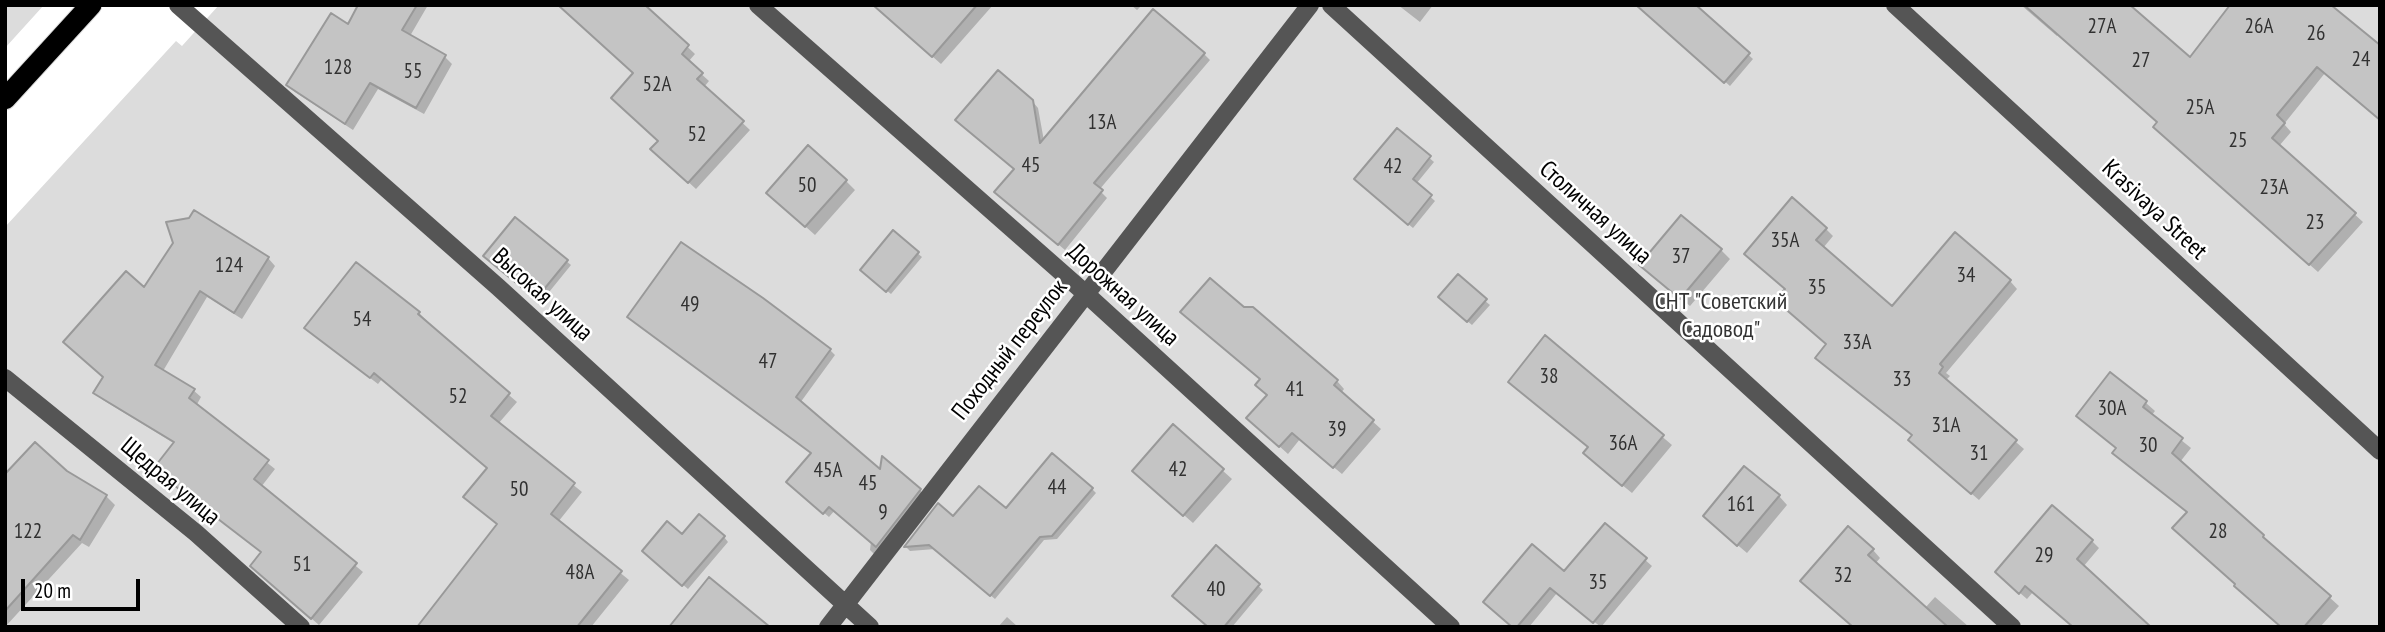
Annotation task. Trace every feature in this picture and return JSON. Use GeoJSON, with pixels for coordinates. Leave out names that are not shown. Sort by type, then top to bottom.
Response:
{"type":"FeatureCollection","features":[{"type":"Feature","properties":{"kind":"highway"},"geometry":{"type":"LineString","coordinates":[[5,99],[91,5]]}},
{"type":"Feature","properties":{"kind":"street","name":"Высокая улица"},"geometry":{"type":"LineString","coordinates":[[178,5],[498,287],[870,627]]}},
{"type":"Feature","properties":{"kind":"street","name":"Дорожная улица"},"geometry":{"type":"LineString","coordinates":[[758,5],[1085,293],[1451,627]]}},
{"type":"Feature","properties":{"kind":"street","name":"Походный переулок"},"geometry":{"type":"LineString","coordinates":[[828,627],[1310,5]]}},
{"type":"Feature","properties":{"kind":"street","name":"Столичная улица"},"geometry":{"type":"LineString","coordinates":[[1331,5],[2012,627]]}},
{"type":"Feature","properties":{"kind":"street","name":"Krasivaya Street"},"geometry":{"type":"LineString","coordinates":[[1895,5],[2380,451]]}},
{"type":"Feature","properties":{"kind":"street","name":"Щедрая улица"},"geometry":{"type":"LineString","coordinates":[[5,378],[195,533],[301,627]]}},
{"type":"Feature","properties":{"kind":"green space"},"geometry":{"type":"Polygon","coordinates":[[[44,5],[5,48],[5,7],[44,5]]]}},
{"type":"Feature","properties":{"kind":"green space","name":"СНТ \"Советский Садовод\""},"geometry":{"type":"Polygon","coordinates":[[[219,5],[2380,5],[2380,627],[5,627],[5,227],[176,41],[182,46],[219,5]]]}},
{"type":"Feature","properties":{"kind":"building"},"geometry":{"type":"Polygon","coordinates":[[[358,5],[417,5],[402,30],[446,55],[416,108],[370,83],[345,124],[286,85],[331,13],[348,24],[358,5]]]}},
{"type":"Feature","properties":{"kind":"building"},"geometry":{"type":"Polygon","coordinates":[[[558,5],[645,5],[689,45],[682,54],[703,73],[697,79],[744,121],[688,183],[650,149],[658,141],[611,98],[633,73],[558,5]]]}},
{"type":"Feature","properties":{"kind":"building"},"geometry":{"type":"Polygon","coordinates":[[[873,5],[977,5],[932,57],[873,5]]]}},
{"type":"Feature","properties":{"kind":"building"},"geometry":{"type":"Polygon","coordinates":[[[1636,5],[1696,5],[1750,53],[1724,83],[1636,5]]]}},
{"type":"Feature","properties":{"kind":"building"},"geometry":{"type":"Polygon","coordinates":[[[2024,5],[2130,5],[2190,57],[2230,5],[2331,5],[2380,45],[2380,120],[2317,67],[2277,115],[2285,123],[2272,138],[2356,213],[2309,265],[2153,127],[2157,122],[2024,5]]]}},
{"type":"Feature","properties":{"kind":"building"},"geometry":{"type":"Polygon","coordinates":[[[1153,9],[1205,53],[1094,183],[1103,190],[1058,245],[994,192],[1014,169],[955,120],[998,70],[1033,100],[1040,143],[1153,9]]]}},
{"type":"Feature","properties":{"kind":"building"},"geometry":{"type":"Polygon","coordinates":[[[1397,128],[1431,156],[1413,179],[1432,195],[1408,225],[1354,179],[1397,128]]]}},
{"type":"Feature","properties":{"kind":"building"},"geometry":{"type":"Polygon","coordinates":[[[808,145],[847,180],[805,227],[766,193],[808,145]]]}},
{"type":"Feature","properties":{"kind":"building"},"geometry":{"type":"Polygon","coordinates":[[[1792,197],[1827,228],[1816,240],[1892,306],[1955,232],[2011,280],[1940,364],[1943,367],[1939,373],[2017,440],[1971,494],[1908,440],[1912,435],[1815,358],[1826,344],[1775,300],[1785,289],[1744,254],[1792,197]]]}},
{"type":"Feature","properties":{"kind":"building"},"geometry":{"type":"Polygon","coordinates":[[[194,210],[269,257],[234,313],[200,291],[155,365],[195,389],[189,398],[269,460],[254,479],[357,563],[311,619],[250,566],[261,552],[153,469],[174,442],[93,393],[103,377],[63,342],[126,271],[144,287],[173,243],[166,222],[189,218],[194,210]]]}},
{"type":"Feature","properties":{"kind":"building"},"geometry":{"type":"Polygon","coordinates":[[[1681,215],[1722,249],[1680,299],[1639,265],[1681,215]]]}},
{"type":"Feature","properties":{"kind":"building"},"geometry":{"type":"Polygon","coordinates":[[[515,217],[568,260],[536,299],[483,256],[515,217]]]}},
{"type":"Feature","properties":{"kind":"building"},"geometry":{"type":"Polygon","coordinates":[[[893,230],[919,252],[886,292],[860,270],[893,230]]]}},
{"type":"Feature","properties":{"kind":"building"},"geometry":{"type":"Polygon","coordinates":[[[681,242],[831,349],[796,397],[880,469],[882,456],[921,489],[876,547],[829,507],[823,514],[786,482],[811,453],[627,317],[681,242]]]}},
{"type":"Feature","properties":{"kind":"building"},"geometry":{"type":"Polygon","coordinates":[[[356,262],[420,312],[418,314],[510,393],[491,416],[575,483],[551,514],[622,571],[577,627],[417,627],[497,524],[463,497],[487,468],[374,373],[370,378],[304,328],[356,262]]]}},
{"type":"Feature","properties":{"kind":"building"},"geometry":{"type":"Polygon","coordinates":[[[1458,274],[1487,299],[1467,322],[1438,297],[1458,274]]]}},
{"type":"Feature","properties":{"kind":"building"},"geometry":{"type":"Polygon","coordinates":[[[1210,278],[1244,307],[1253,307],[1338,380],[1334,385],[1374,420],[1333,468],[1292,433],[1279,447],[1246,418],[1267,395],[1255,385],[1260,379],[1180,312],[1210,278]]]}},
{"type":"Feature","properties":{"kind":"building"},"geometry":{"type":"Polygon","coordinates":[[[1545,335],[1664,435],[1622,486],[1583,453],[1588,447],[1508,382],[1545,335]]]}},
{"type":"Feature","properties":{"kind":"building"},"geometry":{"type":"Polygon","coordinates":[[[2110,372],[2147,401],[2143,407],[2183,438],[2172,453],[2331,596],[2304,627],[2281,627],[2234,586],[2235,584],[2172,528],[2187,512],[2112,453],[2116,448],[2076,416],[2110,372]]]}},
{"type":"Feature","properties":{"kind":"building"},"geometry":{"type":"Polygon","coordinates":[[[1173,424],[1224,469],[1183,516],[1132,471],[1173,424]]]}},
{"type":"Feature","properties":{"kind":"building"},"geometry":{"type":"Polygon","coordinates":[[[35,442],[67,471],[107,495],[80,540],[73,535],[5,611],[5,474],[35,442]]]}},
{"type":"Feature","properties":{"kind":"building"},"geometry":{"type":"Polygon","coordinates":[[[1052,453],[1093,488],[1052,536],[1040,537],[990,596],[929,545],[904,547],[938,503],[953,516],[979,486],[1006,508],[1052,453]]]}},
{"type":"Feature","properties":{"kind":"building"},"geometry":{"type":"Polygon","coordinates":[[[1744,466],[1780,495],[1737,546],[1703,516],[1744,466]]]}},
{"type":"Feature","properties":{"kind":"building"},"geometry":{"type":"Polygon","coordinates":[[[2052,505],[2093,540],[2077,559],[2151,627],[2073,627],[2025,586],[2019,594],[1995,572],[2052,505]]]}},
{"type":"Feature","properties":{"kind":"building"},"geometry":{"type":"Polygon","coordinates":[[[699,514],[725,536],[682,586],[642,551],[667,521],[682,534],[699,514]]]}},
{"type":"Feature","properties":{"kind":"building"},"geometry":{"type":"Polygon","coordinates":[[[1605,523],[1647,558],[1593,623],[1550,588],[1517,627],[1512,627],[1483,602],[1532,544],[1564,571],[1605,523]]]}},
{"type":"Feature","properties":{"kind":"building"},"geometry":{"type":"Polygon","coordinates":[[[1848,526],[1874,549],[1868,555],[1948,627],[1853,627],[1800,581],[1848,526]]]}},
{"type":"Feature","properties":{"kind":"building"},"geometry":{"type":"Polygon","coordinates":[[[1216,545],[1260,584],[1224,627],[1208,627],[1172,596],[1216,545]]]}},
{"type":"Feature","properties":{"kind":"building"},"geometry":{"type":"Polygon","coordinates":[[[709,577],[770,627],[669,627],[709,577]]]}}]}
